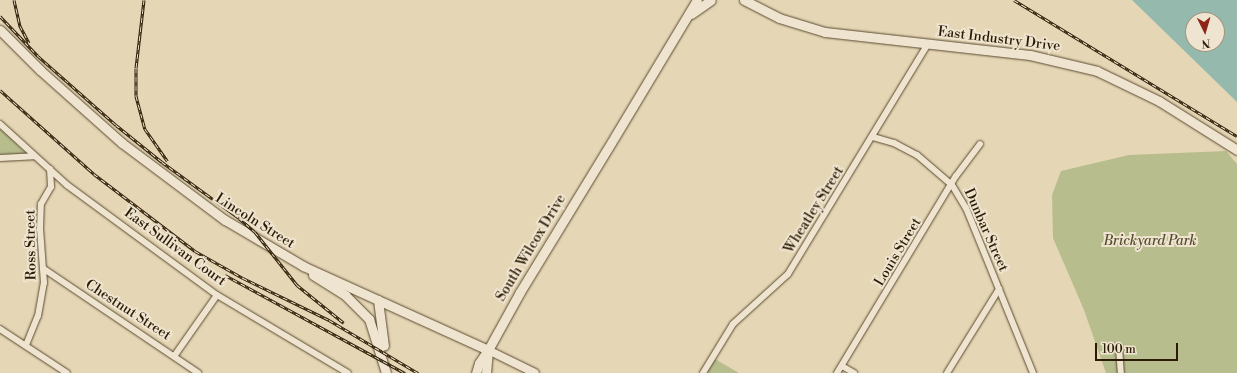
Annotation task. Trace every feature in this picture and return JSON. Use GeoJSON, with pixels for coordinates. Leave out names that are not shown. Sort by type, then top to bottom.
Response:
{"type":"FeatureCollection","features":[{"type":"Feature","properties":{"kind":"main road","name":"South Wilcox Drive"},"geometry":{"type":"LineString","coordinates":[[486,373],[488,350],[520,292],[697,0]]}},
{"type":"Feature","properties":{"kind":"main road"},"geometry":{"type":"LineString","coordinates":[[687,17],[711,0]]}},
{"type":"Feature","properties":{"kind":"main road","name":"East Industry Drive"},"geometry":{"type":"LineString","coordinates":[[744,0],[779,18],[801,26],[846,36],[1037,57],[1097,71],[1159,101],[1237,150]]}},
{"type":"Feature","properties":{"kind":"main road","name":"Lincoln Street"},"geometry":{"type":"LineString","coordinates":[[0,30],[62,91],[145,161],[226,220],[303,266],[488,350]]}},
{"type":"Feature","properties":{"kind":"main road"},"geometry":{"type":"LineString","coordinates":[[303,266],[317,278],[346,296],[369,319],[387,373]]}},
{"type":"Feature","properties":{"kind":"main road"},"geometry":{"type":"LineString","coordinates":[[378,300],[387,373]]}},
{"type":"Feature","properties":{"kind":"main road"},"geometry":{"type":"LineString","coordinates":[[476,373],[479,363],[488,350]]}},
{"type":"Feature","properties":{"kind":"street","name":"Wheatley Street"},"geometry":{"type":"LineString","coordinates":[[703,373],[737,319],[788,274],[873,137],[928,44]]}},
{"type":"Feature","properties":{"kind":"street","name":"East Sullivan Court"},"geometry":{"type":"LineString","coordinates":[[0,124],[67,185],[217,295],[348,373]]}},
{"type":"Feature","properties":{"kind":"street","name":"Dunbar Street"},"geometry":{"type":"LineString","coordinates":[[873,137],[894,143],[918,155],[952,185],[966,208],[1033,373]]}},
{"type":"Feature","properties":{"kind":"street","name":"Louis Street"},"geometry":{"type":"LineString","coordinates":[[838,373],[952,185],[980,144]]}},
{"type":"Feature","properties":{"kind":"street"},"geometry":{"type":"LineString","coordinates":[[0,158],[34,156]]}},
{"type":"Feature","properties":{"kind":"street","name":"Ross Street"},"geometry":{"type":"LineString","coordinates":[[26,345],[38,316],[44,283],[40,229],[41,204],[51,187],[50,169]]}},
{"type":"Feature","properties":{"kind":"street","name":"Chestnut Street"},"geometry":{"type":"LineString","coordinates":[[44,269],[175,355],[198,373]]}},
{"type":"Feature","properties":{"kind":"street"},"geometry":{"type":"LineString","coordinates":[[947,373],[999,289]]}},
{"type":"Feature","properties":{"kind":"street"},"geometry":{"type":"LineString","coordinates":[[175,355],[217,295]]}},
{"type":"Feature","properties":{"kind":"street"},"geometry":{"type":"LineString","coordinates":[[0,329],[67,373]]}},
{"type":"Feature","properties":{"kind":"street"},"geometry":{"type":"LineString","coordinates":[[1119,347],[1121,373]]}},
{"type":"Feature","properties":{"kind":"street","name":"Lincoln Street"},"geometry":{"type":"LineString","coordinates":[[488,350],[536,373]]}},
{"type":"Feature","properties":{"kind":"street"},"geometry":{"type":"LineString","coordinates":[[842,366],[854,373]]}},
{"type":"Feature","properties":{"kind":"green space"},"geometry":{"type":"Polygon","coordinates":[[[0,128],[29,156],[0,159],[0,128]]]}},
{"type":"Feature","properties":{"kind":"green space","name":"Brickyard Park"},"geometry":{"type":"Polygon","coordinates":[[[1226,151],[1237,164],[1237,373],[1106,373],[1084,310],[1053,238],[1052,195],[1061,171],[1129,155],[1226,151]]]}},
{"type":"Feature","properties":{"kind":"green space"},"geometry":{"type":"Polygon","coordinates":[[[715,359],[739,373],[706,373],[715,359]]]}},
{"type":"Feature","properties":{"kind":"water"},"geometry":{"type":"Polygon","coordinates":[[[1132,0],[1237,0],[1237,102],[1186,52],[1225,52],[1225,12],[1185,12],[1185,51],[1132,0]]]}},
{"type":"Feature","properties":{"kind":"railway"},"geometry":{"type":"LineString","coordinates":[[14,0],[20,26],[29,43]]}},
{"type":"Feature","properties":{"kind":"railway"},"geometry":{"type":"LineString","coordinates":[[144,0],[136,68],[136,96],[145,129],[167,161]]}},
{"type":"Feature","properties":{"kind":"railway"},"geometry":{"type":"LineString","coordinates":[[1014,0],[1237,136]]}},
{"type":"Feature","properties":{"kind":"railway"},"geometry":{"type":"LineString","coordinates":[[0,16],[38,56],[116,125],[162,162],[239,218],[255,232],[297,285],[344,323]]}},
{"type":"Feature","properties":{"kind":"railway"},"geometry":{"type":"LineString","coordinates":[[0,90],[94,174],[195,251],[243,278],[329,320],[418,373]]}},
{"type":"Feature","properties":{"kind":"railway"},"geometry":{"type":"LineString","coordinates":[[225,275],[405,373]]}}]}
